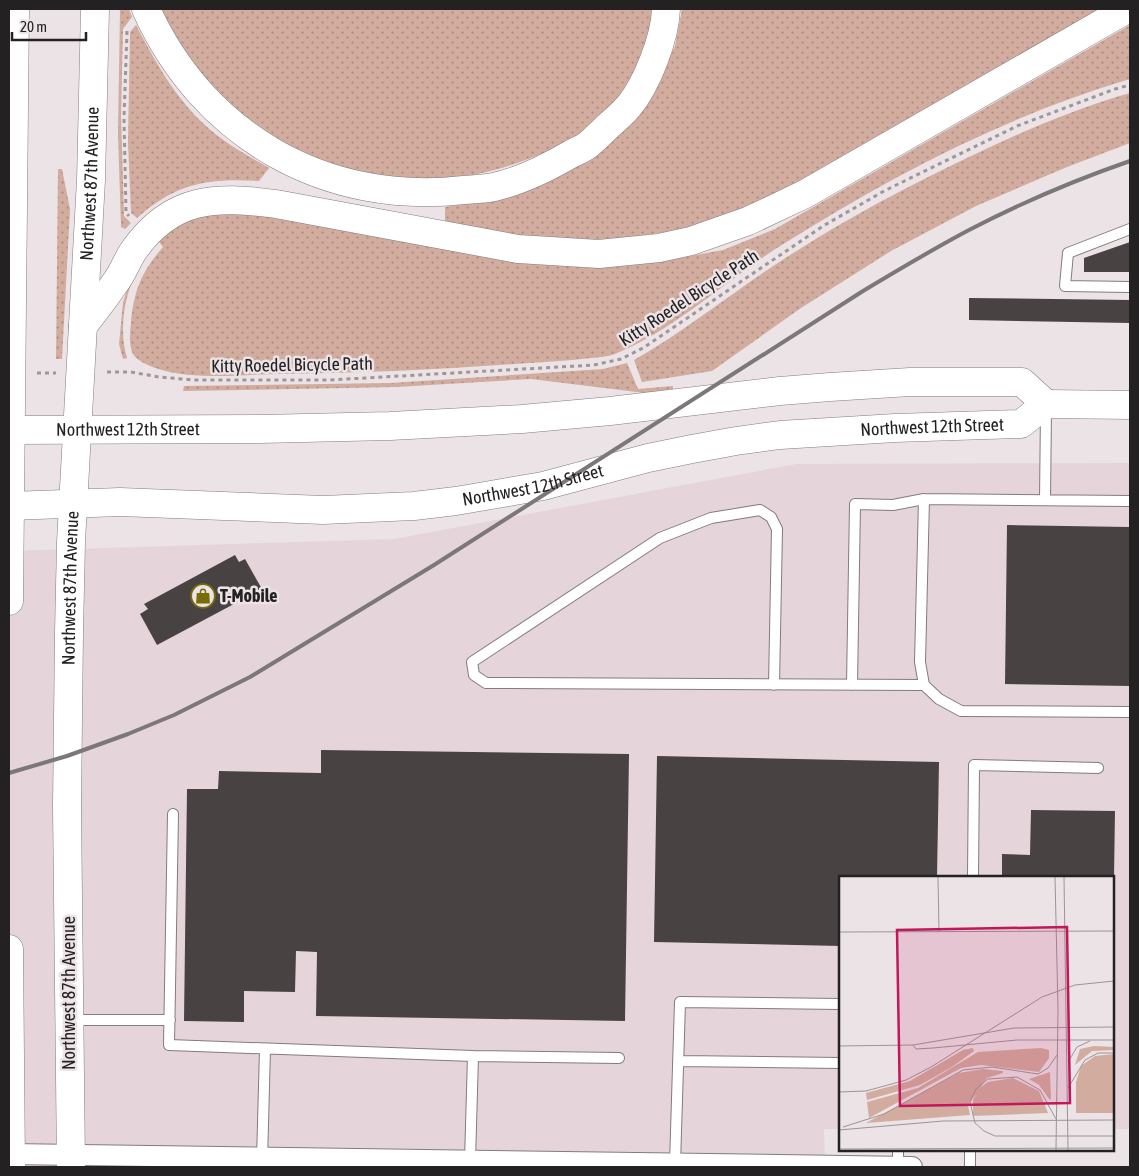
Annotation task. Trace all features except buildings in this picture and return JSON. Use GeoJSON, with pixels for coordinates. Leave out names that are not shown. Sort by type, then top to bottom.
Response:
{"type":"FeatureCollection","features":[{"type":"Feature","properties":{"kind":"main road"},"geometry":{"type":"LineString","coordinates":[[9,601],[11,106],[14,9]]}},
{"type":"Feature","properties":{"kind":"main road","name":"Northwest 87th Avenue"},"geometry":{"type":"LineString","coordinates":[[71,1161],[68,1020],[69,604],[90,180],[95,9]]}},
{"type":"Feature","properties":{"kind":"main road"},"geometry":{"type":"LineString","coordinates":[[138,17],[165,46],[198,92],[232,125],[252,140],[296,165],[322,176],[379,190],[408,193],[440,193],[494,187],[544,169],[589,144],[629,106],[653,66],[666,20],[666,9]]}},
{"type":"Feature","properties":{"kind":"main road"},"geometry":{"type":"LineString","coordinates":[[83,326],[117,281],[134,250],[145,235],[165,217],[198,203],[210,201],[238,199],[276,204],[518,249],[599,254],[631,252],[659,248],[715,233],[748,221],[805,194],[1127,9]]}},
{"type":"Feature","properties":{"kind":"main road","name":"Northwest 12th Street"},"geometry":{"type":"LineString","coordinates":[[10,430],[299,429],[440,424],[610,411],[788,390],[910,382],[1022,382],[1046,404],[1021,424],[895,428],[754,439],[674,452],[543,486],[414,506],[323,510],[120,502],[10,506]]}},
{"type":"Feature","properties":{"kind":"main road"},"geometry":{"type":"LineString","coordinates":[[1046,404],[1130,405]]}},
{"type":"Feature","properties":{"kind":"main road"},"geometry":{"type":"LineString","coordinates":[[9,949],[10,1158]]}},
{"type":"Feature","properties":{"kind":"street"},"geometry":{"type":"LineString","coordinates":[[10,1158],[71,1161],[912,1167]]}},
{"type":"Feature","properties":{"kind":"lane"},"geometry":{"type":"LineString","coordinates":[[1130,229],[1068,253],[1065,286],[1130,287]]}},
{"type":"Feature","properties":{"kind":"lane"},"geometry":{"type":"LineString","coordinates":[[1046,404],[1046,500]]}},
{"type":"Feature","properties":{"kind":"lane"},"geometry":{"type":"LineString","coordinates":[[924,499],[920,662],[924,685],[939,699],[961,711],[1130,712]]}},
{"type":"Feature","properties":{"kind":"lane"},"geometry":{"type":"LineString","coordinates":[[852,685],[855,504],[893,505],[924,499],[1130,501]]}},
{"type":"Feature","properties":{"kind":"lane"},"geometry":{"type":"LineString","coordinates":[[774,684],[777,529],[771,517],[760,510],[711,518],[660,538],[472,662],[474,675],[486,683],[924,685]]}},
{"type":"Feature","properties":{"kind":"lane"},"geometry":{"type":"LineString","coordinates":[[973,876],[974,764],[1098,768]]}},
{"type":"Feature","properties":{"kind":"lane"},"geometry":{"type":"LineString","coordinates":[[173,814],[169,1045],[473,1056],[619,1058]]}},
{"type":"Feature","properties":{"kind":"lane"},"geometry":{"type":"LineString","coordinates":[[675,1164],[680,1002],[839,1004]]}},
{"type":"Feature","properties":{"kind":"lane"},"geometry":{"type":"LineString","coordinates":[[68,1020],[170,1020]]}},
{"type":"Feature","properties":{"kind":"lane"},"geometry":{"type":"LineString","coordinates":[[262,1162],[265,1048]]}},
{"type":"Feature","properties":{"kind":"lane"},"geometry":{"type":"LineString","coordinates":[[473,1056],[480,1163]]}},
{"type":"Feature","properties":{"kind":"lane"},"geometry":{"type":"LineString","coordinates":[[678,1062],[839,1063]]}},
{"type":"Feature","properties":{"kind":"lane"},"geometry":{"type":"LineString","coordinates":[[898,1151],[898,1167]]}},
{"type":"Feature","properties":{"kind":"lane"},"geometry":{"type":"LineString","coordinates":[[970,1151],[970,1167]]}},
{"type":"Feature","properties":{"kind":"path"},"geometry":{"type":"LineString","coordinates":[[130,218],[126,213],[124,118],[127,30],[138,17]]}},
{"type":"Feature","properties":{"kind":"path","name":"Kitty Roedel Bicycle Path"},"geometry":{"type":"LineString","coordinates":[[132,372],[159,377],[194,380],[330,380],[594,365],[621,359],[644,348],[823,226],[884,191],[1017,126],[1130,85]]}},
{"type":"Feature","properties":{"kind":"shaded area"},"geometry":{"type":"Polygon","coordinates":[[[120,9],[129,9],[132,17],[123,29],[121,116],[124,216],[131,223],[125,229],[121,227],[118,134],[120,9]]]}},
{"type":"Feature","properties":{"kind":"shaded area"},"geometry":{"type":"Polygon","coordinates":[[[159,9],[657,9],[647,43],[632,76],[612,105],[586,131],[551,150],[528,159],[465,176],[433,179],[371,174],[341,166],[310,155],[257,127],[224,100],[202,76],[175,37],[159,9]]]}},
{"type":"Feature","properties":{"kind":"shaded area"},"geometry":{"type":"Polygon","coordinates":[[[682,9],[1106,9],[785,193],[688,229],[631,237],[578,241],[512,235],[445,224],[445,207],[497,199],[555,179],[604,148],[660,79],[675,46],[682,9]]]}},
{"type":"Feature","properties":{"kind":"shaded area"},"geometry":{"type":"Polygon","coordinates":[[[136,25],[166,78],[194,114],[220,137],[269,168],[259,181],[240,180],[193,185],[166,197],[137,218],[131,213],[128,142],[130,32],[136,25]]]}},
{"type":"Feature","properties":{"kind":"shaded area"},"geometry":{"type":"Polygon","coordinates":[[[1130,25],[1130,79],[1040,110],[952,149],[909,171],[785,243],[660,331],[612,355],[563,361],[426,370],[201,376],[167,371],[149,366],[141,362],[132,352],[130,333],[134,300],[144,273],[163,247],[157,239],[186,219],[231,209],[663,261],[723,250],[775,229],[1130,25]]]}},
{"type":"Feature","properties":{"kind":"shaded area"},"geometry":{"type":"Polygon","coordinates":[[[1130,93],[1130,143],[1067,167],[976,206],[891,251],[801,308],[712,371],[642,382],[634,360],[809,243],[876,204],[969,157],[1068,114],[1130,93]]]}},
{"type":"Feature","properties":{"kind":"shaded area"},"geometry":{"type":"Polygon","coordinates":[[[58,169],[62,169],[70,209],[62,359],[56,359],[58,169]]]}},
{"type":"Feature","properties":{"kind":"shaded area"},"geometry":{"type":"Polygon","coordinates":[[[140,264],[127,298],[123,334],[127,358],[123,359],[119,344],[123,303],[127,289],[140,264]]]}},
{"type":"Feature","properties":{"kind":"shaded area"},"geometry":{"type":"Polygon","coordinates":[[[627,363],[638,389],[673,386],[673,389],[645,393],[531,379],[397,387],[183,391],[184,386],[391,383],[603,369],[627,363]]]}},
{"type":"Feature","properties":{"kind":"shaded area"},"geometry":{"type":"Polygon","coordinates":[[[1130,463],[1130,1129],[1114,1129],[1114,876],[839,876],[839,1129],[824,1129],[825,1167],[9,1167],[9,551],[394,539],[796,464],[1130,463]]]}},
{"type":"Feature","properties":{"kind":"railway"},"geometry":{"type":"LineString","coordinates":[[9,773],[67,756],[128,734],[174,715],[250,677],[434,565],[902,267],[1008,210],[1130,161]]}},
{"type":"Feature","properties":{"kind":"place","name":"T-Mobile"},"geometry":{"type":"Point","coordinates":[203,596]}}]}
